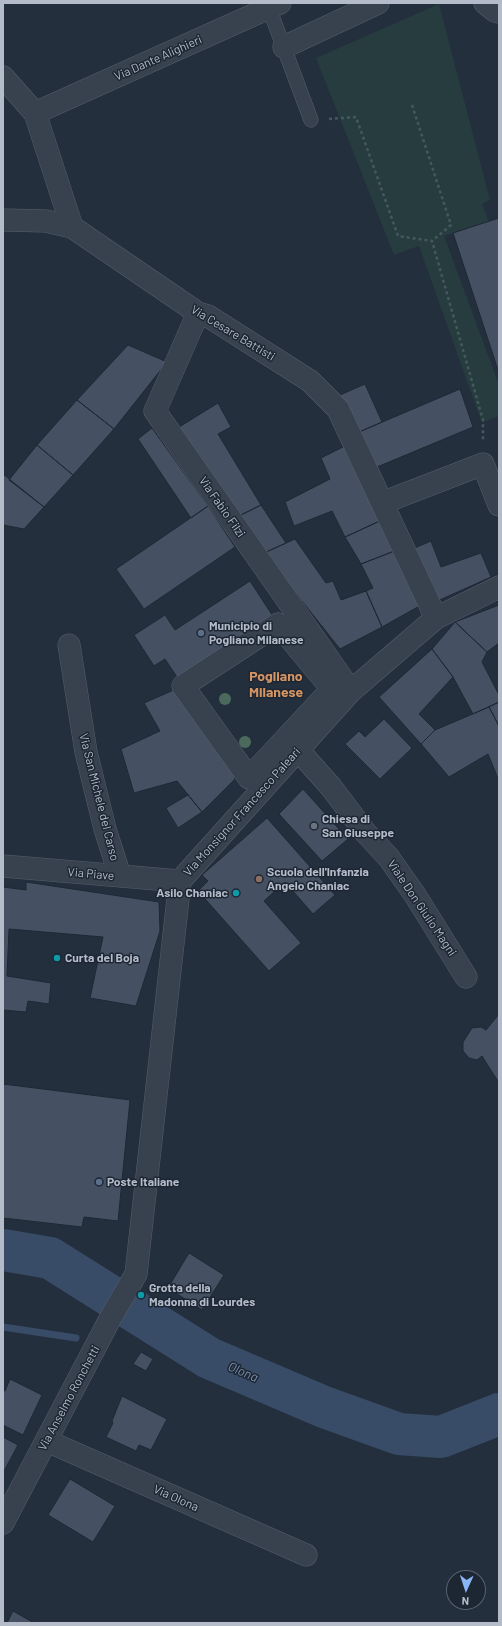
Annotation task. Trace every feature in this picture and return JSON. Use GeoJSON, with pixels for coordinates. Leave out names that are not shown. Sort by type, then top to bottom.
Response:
{"type":"FeatureCollection","features":[{"type":"Feature","properties":{"kind":"street"},"geometry":{"type":"LineString","coordinates":[[284,47],[378,3]]}},
{"type":"Feature","properties":{"kind":"street"},"geometry":{"type":"LineString","coordinates":[[485,3],[499,12]]}},
{"type":"Feature","properties":{"kind":"street","name":"Via Dante Alighieri"},"geometry":{"type":"LineString","coordinates":[[35,113],[272,5]]}},
{"type":"Feature","properties":{"kind":"street"},"geometry":{"type":"LineString","coordinates":[[3,77],[35,113],[72,227]]}},
{"type":"Feature","properties":{"kind":"street"},"geometry":{"type":"LineString","coordinates":[[3,220],[46,221],[72,227]]}},
{"type":"Feature","properties":{"kind":"street","name":"Via Cesare Battisti"},"geometry":{"type":"LineString","coordinates":[[72,227],[198,313],[208,316],[310,381],[338,408],[436,618]]}},
{"type":"Feature","properties":{"kind":"street","name":"Via Fabio Filzi"},"geometry":{"type":"LineString","coordinates":[[198,313],[155,411],[342,690]]}},
{"type":"Feature","properties":{"kind":"street"},"geometry":{"type":"LineString","coordinates":[[382,503],[483,464],[499,505]]}},
{"type":"Feature","properties":{"kind":"street","name":"Via Monsignor Francesco Paleari"},"geometry":{"type":"LineString","coordinates":[[136,1274],[180,881],[298,750],[342,690],[436,618],[499,587]]}},
{"type":"Feature","properties":{"kind":"street"},"geometry":{"type":"LineString","coordinates":[[278,624],[342,690],[249,778],[183,686],[278,624]]}},
{"type":"Feature","properties":{"kind":"street","name":"Via San Michele del Carso"},"geometry":{"type":"LineString","coordinates":[[69,645],[86,752],[120,876]]}},
{"type":"Feature","properties":{"kind":"street","name":"Viale Don Giulio Magni"},"geometry":{"type":"LineString","coordinates":[[298,750],[331,787],[365,832],[389,858],[439,931],[466,977]]}},
{"type":"Feature","properties":{"kind":"street","name":"Via Piave"},"geometry":{"type":"LineString","coordinates":[[3,866],[180,881]]}},
{"type":"Feature","properties":{"kind":"street","name":"Via Anselmo Ronchetti"},"geometry":{"type":"LineString","coordinates":[[3,1523],[111,1317],[136,1274]]}},
{"type":"Feature","properties":{"kind":"street","name":"Via Olona"},"geometry":{"type":"LineString","coordinates":[[46,1441],[306,1555]]}},
{"type":"Feature","properties":{"kind":"lane"},"geometry":{"type":"LineString","coordinates":[[272,5],[284,47],[311,120]]}},
{"type":"Feature","properties":{"kind":"path"},"geometry":{"type":"LineString","coordinates":[[311,120],[356,116],[398,236],[432,241],[451,225],[412,105]]}},
{"type":"Feature","properties":{"kind":"path"},"geometry":{"type":"LineString","coordinates":[[432,241],[483,420],[483,464]]}},
{"type":"Feature","properties":{"kind":"green space"},"geometry":{"type":"Polygon","coordinates":[[[439,4],[490,200],[482,204],[489,222],[444,236],[499,385],[499,416],[482,423],[419,246],[394,255],[316,58],[439,4]]]}},
{"type":"Feature","properties":{"kind":"building"},"geometry":{"type":"Polygon","coordinates":[[[499,218],[499,373],[453,233],[499,218]]]}},
{"type":"Feature","properties":{"kind":"building"},"geometry":{"type":"Polygon","coordinates":[[[128,345],[167,362],[114,429],[77,400],[128,345]]]}},
{"type":"Feature","properties":{"kind":"building"},"geometry":{"type":"Polygon","coordinates":[[[365,384],[382,422],[359,432],[340,395],[365,384]]]}},
{"type":"Feature","properties":{"kind":"building"},"geometry":{"type":"Polygon","coordinates":[[[460,389],[473,427],[377,467],[359,432],[460,389]]]}},
{"type":"Feature","properties":{"kind":"building"},"geometry":{"type":"Polygon","coordinates":[[[77,400],[114,429],[73,475],[37,445],[77,400]]]}},
{"type":"Feature","properties":{"kind":"building"},"geometry":{"type":"Polygon","coordinates":[[[218,403],[231,427],[218,434],[261,505],[235,518],[176,429],[218,403]]]}},
{"type":"Feature","properties":{"kind":"building"},"geometry":{"type":"Polygon","coordinates":[[[152,428],[208,506],[191,518],[138,439],[152,428]]]}},
{"type":"Feature","properties":{"kind":"building"},"geometry":{"type":"Polygon","coordinates":[[[37,445],[73,475],[44,507],[9,480],[37,445]]]}},
{"type":"Feature","properties":{"kind":"building"},"geometry":{"type":"Polygon","coordinates":[[[345,446],[382,520],[345,537],[332,511],[294,526],[285,502],[330,479],[321,458],[345,446]]]}},
{"type":"Feature","properties":{"kind":"building"},"geometry":{"type":"Polygon","coordinates":[[[3,474],[44,507],[24,529],[3,525],[3,474]]]}},
{"type":"Feature","properties":{"kind":"building"},"geometry":{"type":"Polygon","coordinates":[[[261,505],[286,543],[264,553],[235,518],[261,505]]]}},
{"type":"Feature","properties":{"kind":"building"},"geometry":{"type":"Polygon","coordinates":[[[208,506],[235,547],[144,609],[116,569],[208,506]]]}},
{"type":"Feature","properties":{"kind":"building"},"geometry":{"type":"Polygon","coordinates":[[[382,520],[397,550],[361,564],[345,537],[382,520]]]}},
{"type":"Feature","properties":{"kind":"building"},"geometry":{"type":"Polygon","coordinates":[[[295,539],[326,583],[333,581],[341,600],[366,591],[382,627],[340,649],[264,553],[295,539]]]}},
{"type":"Feature","properties":{"kind":"building"},"geometry":{"type":"Polygon","coordinates":[[[431,541],[441,567],[481,553],[491,577],[433,603],[410,550],[431,541]]]}},
{"type":"Feature","properties":{"kind":"building"},"geometry":{"type":"Polygon","coordinates":[[[397,550],[423,604],[382,627],[366,591],[373,588],[361,564],[397,550]]]}},
{"type":"Feature","properties":{"kind":"building","name":"Municipio di Pogliano Milanese"},"geometry":{"type":"Polygon","coordinates":[[[250,581],[278,624],[183,686],[165,659],[154,666],[134,635],[165,615],[175,630],[250,581]]]}},
{"type":"Feature","properties":{"kind":"building"},"geometry":{"type":"Polygon","coordinates":[[[499,605],[499,643],[487,652],[455,622],[499,605]]]}},
{"type":"Feature","properties":{"kind":"building"},"geometry":{"type":"Polygon","coordinates":[[[455,622],[487,652],[482,662],[499,695],[499,702],[473,714],[453,677],[432,649],[455,622]]]}},
{"type":"Feature","properties":{"kind":"building"},"geometry":{"type":"Polygon","coordinates":[[[432,649],[453,677],[419,714],[435,730],[421,744],[379,697],[432,649]]]}},
{"type":"Feature","properties":{"kind":"building"},"geometry":{"type":"Polygon","coordinates":[[[183,686],[228,747],[235,779],[202,812],[177,781],[134,793],[121,749],[160,731],[144,703],[183,686]]]}},
{"type":"Feature","properties":{"kind":"building"},"geometry":{"type":"Polygon","coordinates":[[[499,702],[499,726],[489,707],[499,702]]]}},
{"type":"Feature","properties":{"kind":"building"},"geometry":{"type":"Polygon","coordinates":[[[489,707],[499,726],[499,781],[488,754],[449,777],[421,744],[435,730],[489,707]]]}},
{"type":"Feature","properties":{"kind":"building"},"geometry":{"type":"Polygon","coordinates":[[[384,719],[412,748],[380,779],[345,744],[359,731],[365,737],[384,719]]]}},
{"type":"Feature","properties":{"kind":"building","name":"Chiesa di San Giuseppe"},"geometry":{"type":"Polygon","coordinates":[[[303,789],[348,839],[322,861],[279,814],[303,789]]]}},
{"type":"Feature","properties":{"kind":"building"},"geometry":{"type":"Polygon","coordinates":[[[188,795],[202,812],[178,828],[166,808],[188,795]]]}},
{"type":"Feature","properties":{"kind":"building","name":"Asilo Chaniac"},"geometry":{"type":"Polygon","coordinates":[[[267,818],[335,895],[313,914],[285,882],[264,901],[301,943],[269,971],[198,891],[208,881],[202,875],[267,818]]]}},
{"type":"Feature","properties":{"kind":"building"},"geometry":{"type":"Polygon","coordinates":[[[26,882],[159,902],[160,931],[136,1006],[90,998],[103,937],[9,929],[7,976],[51,983],[49,1004],[28,1001],[26,1012],[3,1010],[3,887],[26,890],[26,882]]]}},
{"type":"Feature","properties":{"kind":"building"},"geometry":{"type":"Polygon","coordinates":[[[499,1014],[499,1083],[482,1056],[477,1060],[469,1058],[463,1051],[463,1042],[472,1028],[481,1027],[486,1030],[499,1014]]]}},
{"type":"Feature","properties":{"kind":"building"},"geometry":{"type":"Polygon","coordinates":[[[3,1084],[130,1100],[118,1221],[84,1217],[82,1227],[3,1218],[3,1084]]]}},
{"type":"Feature","properties":{"kind":"building"},"geometry":{"type":"Polygon","coordinates":[[[189,1253],[224,1275],[202,1310],[168,1288],[189,1253]]]}},
{"type":"Feature","properties":{"kind":"building"},"geometry":{"type":"Polygon","coordinates":[[[141,1352],[153,1359],[146,1371],[133,1364],[141,1352]]]}},
{"type":"Feature","properties":{"kind":"building"},"geometry":{"type":"Polygon","coordinates":[[[10,1379],[42,1395],[23,1435],[3,1425],[3,1390],[5,1391],[10,1379]]]}},
{"type":"Feature","properties":{"kind":"building"},"geometry":{"type":"Polygon","coordinates":[[[122,1396],[167,1419],[151,1450],[139,1445],[136,1451],[106,1437],[113,1423],[112,1421],[122,1396]]]}},
{"type":"Feature","properties":{"kind":"building"},"geometry":{"type":"Polygon","coordinates":[[[3,1437],[18,1445],[3,1473],[3,1437]]]}},
{"type":"Feature","properties":{"kind":"building"},"geometry":{"type":"Polygon","coordinates":[[[70,1479],[115,1506],[93,1542],[48,1515],[70,1479]]]}},
{"type":"Feature","properties":{"kind":"building"},"geometry":{"type":"Polygon","coordinates":[[[13,1611],[34,1623],[7,1623],[13,1611]]]}},
{"type":"Feature","properties":{"kind":"waterway","name":"Olona"},"geometry":{"type":"LineString","coordinates":[[3,1250],[50,1258],[209,1358],[324,1407],[399,1434],[441,1437],[499,1414]]}},
{"type":"Feature","properties":{"kind":"waterway"},"geometry":{"type":"LineString","coordinates":[[3,1327],[76,1338]]}},
{"type":"Feature","properties":{"kind":"place","name":"Municipio di Pogliano Milanese"},"geometry":{"type":"Point","coordinates":[201,633]}},
{"type":"Feature","properties":{"kind":"place","name":"Chiesa di San Giuseppe"},"geometry":{"type":"Point","coordinates":[314,826]}},
{"type":"Feature","properties":{"kind":"place","name":"Scuola dell'Infanzia Angelo Chaniac"},"geometry":{"type":"Point","coordinates":[259,879]}},
{"type":"Feature","properties":{"kind":"place","name":"Asilo Chaniac"},"geometry":{"type":"Point","coordinates":[236,893]}},
{"type":"Feature","properties":{"kind":"place","name":"Curta del Boja"},"geometry":{"type":"Point","coordinates":[57,958]}},
{"type":"Feature","properties":{"kind":"place","name":"Poste Italiane"},"geometry":{"type":"Point","coordinates":[99,1182]}},
{"type":"Feature","properties":{"kind":"place","name":"Grotta della Madonna di Lourdes"},"geometry":{"type":"Point","coordinates":[141,1295]}},
{"type":"Feature","properties":{"kind":"district","name":"Pogliano Milanese"},"geometry":{"type":"Point","coordinates":[276,684]}}]}
